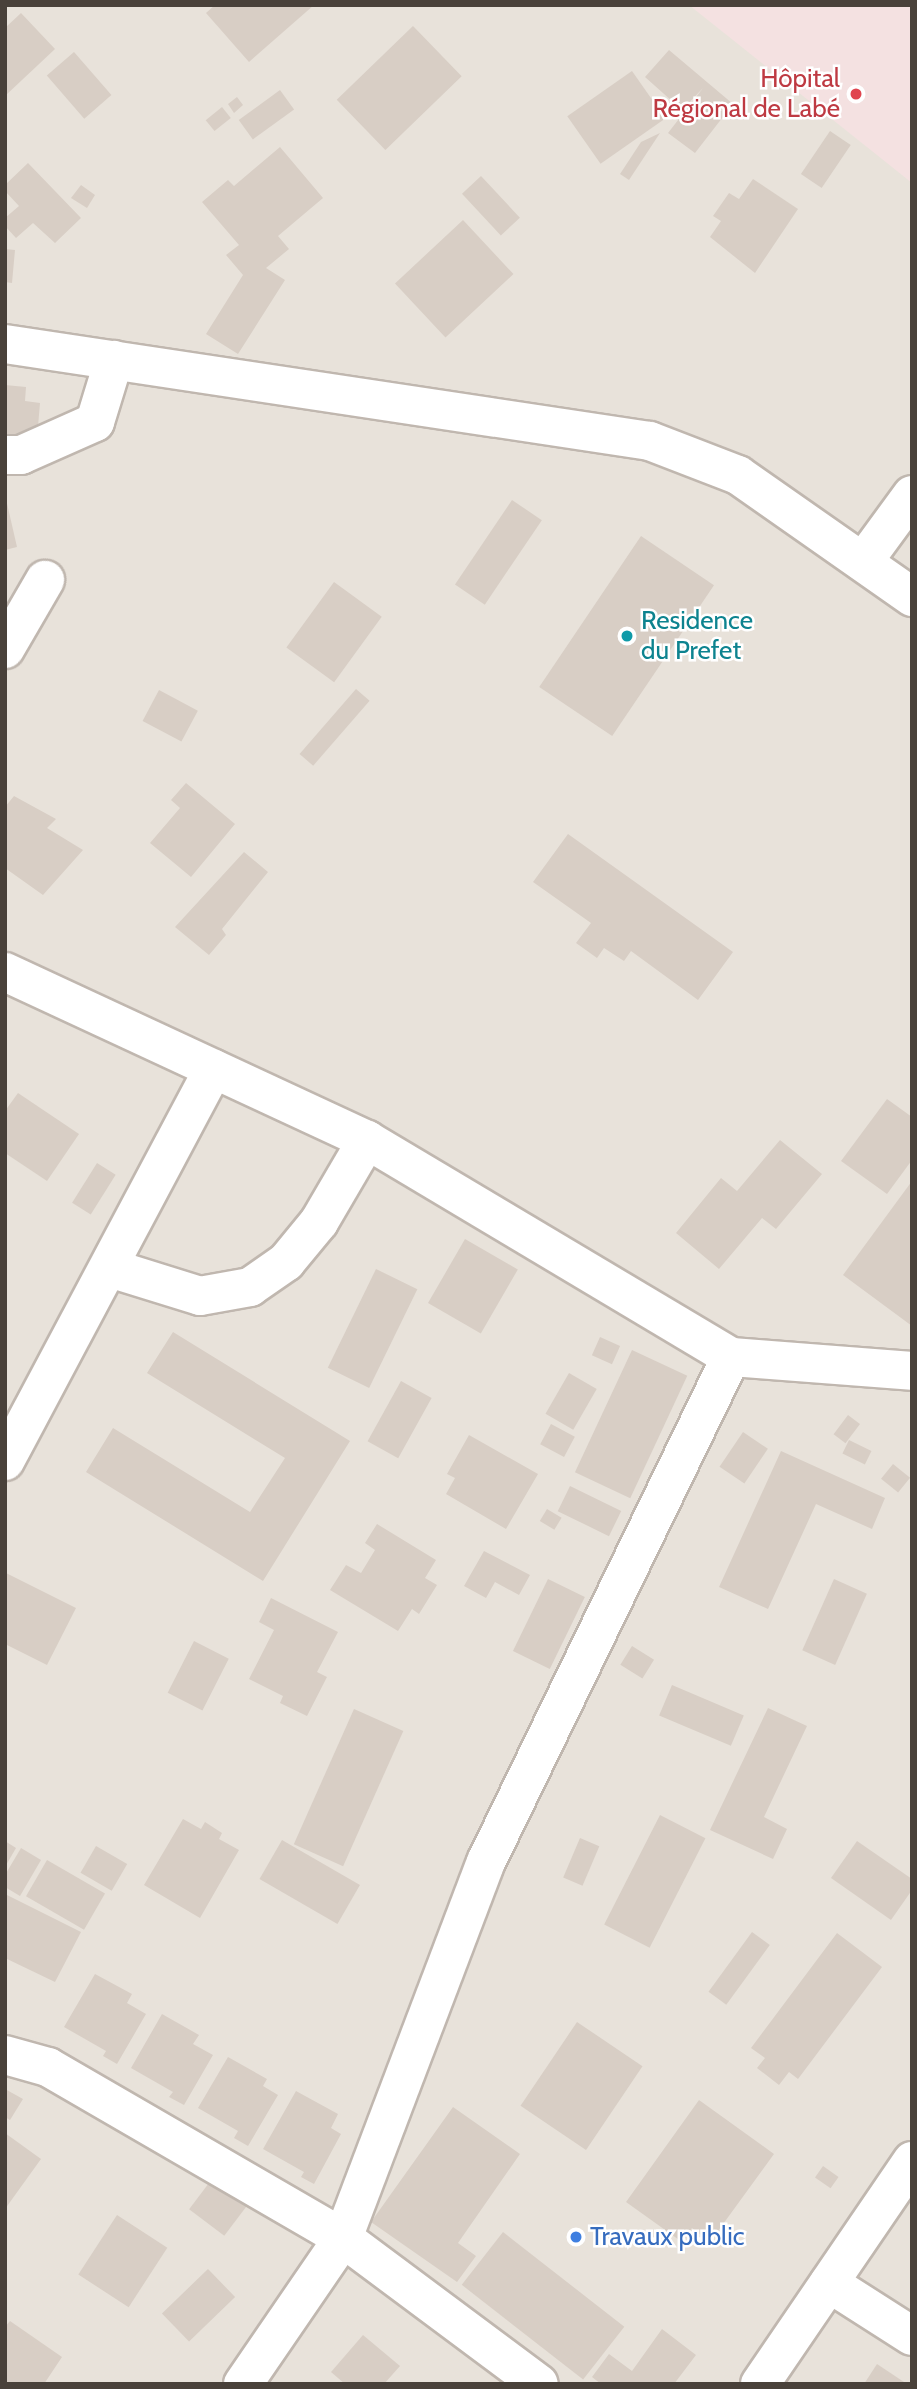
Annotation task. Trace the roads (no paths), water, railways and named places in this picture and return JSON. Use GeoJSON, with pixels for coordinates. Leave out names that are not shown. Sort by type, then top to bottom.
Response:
{"type":"FeatureCollection","features":[{"type":"Feature","properties":{"kind":"street"},"geometry":{"type":"LineString","coordinates":[[5,344],[650,442],[738,475],[912,597]]}},
{"type":"Feature","properties":{"kind":"street"},"geometry":{"type":"LineString","coordinates":[[5,455],[21,455],[95,422],[114,360]]}},
{"type":"Feature","properties":{"kind":"street"},"geometry":{"type":"LineString","coordinates":[[863,562],[912,495]]}},
{"type":"Feature","properties":{"kind":"street"},"geometry":{"type":"LineString","coordinates":[[5,649],[45,580]]}},
{"type":"Feature","properties":{"kind":"street"},"geometry":{"type":"LineString","coordinates":[[5,972],[367,1140],[731,1357],[912,1371]]}},
{"type":"Feature","properties":{"kind":"street"},"geometry":{"type":"LineString","coordinates":[[5,1461],[110,1268],[213,1069]]}},
{"type":"Feature","properties":{"kind":"street"},"geometry":{"type":"LineString","coordinates":[[110,1268],[200,1296],[250,1287],[286,1262],[319,1222],[367,1140]]}},
{"type":"Feature","properties":{"kind":"street"},"geometry":{"type":"LineString","coordinates":[[243,2384],[343,2238],[486,1862],[731,1357]]}},
{"type":"Feature","properties":{"kind":"street"},"geometry":{"type":"LineString","coordinates":[[5,2055],[48,2067],[343,2238],[539,2384]]}},
{"type":"Feature","properties":{"kind":"street"},"geometry":{"type":"LineString","coordinates":[[760,2384],[912,2161]]}},
{"type":"Feature","properties":{"kind":"street"},"geometry":{"type":"LineString","coordinates":[[829,2283],[912,2336]]}},
{"type":"Feature","properties":{"kind":"place","name":"Hôpital Régional de Labé"},"geometry":{"type":"Point","coordinates":[856,94]}},
{"type":"Feature","properties":{"kind":"place","name":"Residence du Prefet"},"geometry":{"type":"Point","coordinates":[627,636]}},
{"type":"Feature","properties":{"kind":"place","name":"Travaux public"},"geometry":{"type":"Point","coordinates":[576,2237]}}]}
